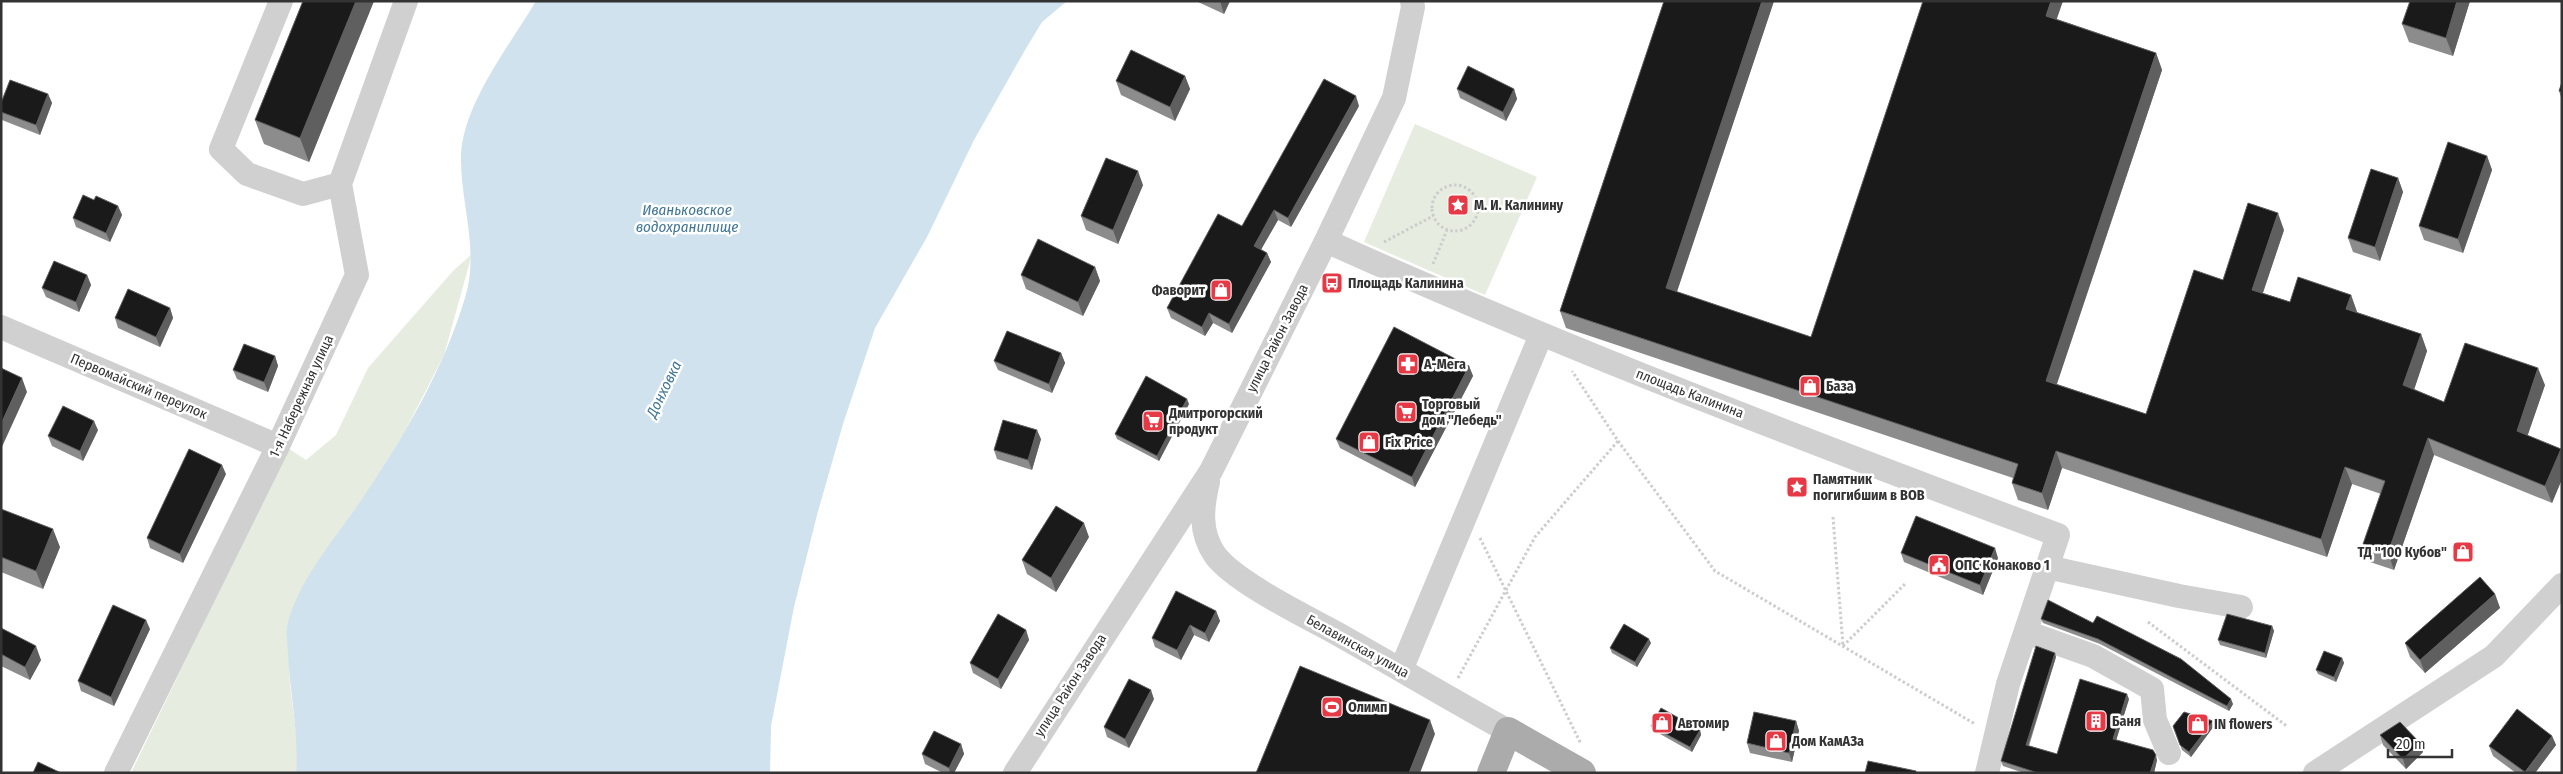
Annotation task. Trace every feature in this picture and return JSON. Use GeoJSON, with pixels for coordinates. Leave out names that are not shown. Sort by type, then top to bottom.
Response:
{"type":"FeatureCollection","features":[{"type":"Feature","properties":{"kind":"main road","name":"Белавинская улица"},"geometry":{"type":"LineString","coordinates":[[1508,731],[1583,762]]}},
{"type":"Feature","properties":{"kind":"main road"},"geometry":{"type":"LineString","coordinates":[[1491,773],[1508,731]]}},
{"type":"Feature","properties":{"kind":"street"},"geometry":{"type":"LineString","coordinates":[[281,1],[220,149],[247,174],[303,194],[340,184]]}},
{"type":"Feature","properties":{"kind":"street","name":"1-я Набережная улица"},"geometry":{"type":"LineString","coordinates":[[116,773],[278,446],[356,275],[340,184],[406,1]]}},
{"type":"Feature","properties":{"kind":"street","name":"улица Район Завода"},"geometry":{"type":"LineString","coordinates":[[1020,763],[1211,470],[1326,240],[1394,98],[1413,7],[1412,1]]}},
{"type":"Feature","properties":{"kind":"street","name":"площадь Калинина"},"geometry":{"type":"LineString","coordinates":[[1326,240],[1424,285],[1541,334],[1924,485],[2058,534],[2047,567]]}},
{"type":"Feature","properties":{"kind":"street","name":"Первомайский переулок"},"geometry":{"type":"LineString","coordinates":[[1,327],[278,446]]}},
{"type":"Feature","properties":{"kind":"street"},"geometry":{"type":"LineString","coordinates":[[1401,670],[1541,334]]}},
{"type":"Feature","properties":{"kind":"street","name":"Белавинская улица"},"geometry":{"type":"LineString","coordinates":[[1211,470],[1204,500],[1203,522],[1209,543],[1221,561],[1239,576],[1282,604],[1508,731]]}},
{"type":"Feature","properties":{"kind":"street"},"geometry":{"type":"LineString","coordinates":[[1987,773],[2008,684],[2047,567],[2179,596],[2242,607]]}},
{"type":"Feature","properties":{"kind":"street"},"geometry":{"type":"LineString","coordinates":[[2315,773],[2494,656],[2562,585]]}},
{"type":"Feature","properties":{"kind":"street"},"geometry":{"type":"LineString","coordinates":[[2026,632],[2093,656],[2152,688],[2155,720],[2170,753]]}},
{"type":"Feature","properties":{"kind":"path"},"geometry":{"type":"LineString","coordinates":[[1452,184],[1465,187],[1475,197],[1478,210],[1473,223],[1461,230],[1447,230],[1439,225],[1433,216],[1432,203],[1439,191],[1452,184]]}},
{"type":"Feature","properties":{"kind":"path"},"geometry":{"type":"LineString","coordinates":[[1359,255],[1433,216]]}},
{"type":"Feature","properties":{"kind":"path"},"geometry":{"type":"LineString","coordinates":[[1424,285],[1447,230]]}},
{"type":"Feature","properties":{"kind":"path"},"geometry":{"type":"LineString","coordinates":[[1571,370],[1618,441],[1715,571],[1996,736]]}},
{"type":"Feature","properties":{"kind":"path"},"geometry":{"type":"LineString","coordinates":[[1455,683],[1535,537],[1618,441]]}},
{"type":"Feature","properties":{"kind":"path"},"geometry":{"type":"LineString","coordinates":[[1467,511],[1583,762]]}},
{"type":"Feature","properties":{"kind":"path"},"geometry":{"type":"LineString","coordinates":[[1833,517],[1843,646]]}},
{"type":"Feature","properties":{"kind":"path"},"geometry":{"type":"LineString","coordinates":[[1843,646],[1905,584]]}},
{"type":"Feature","properties":{"kind":"path"},"geometry":{"type":"LineString","coordinates":[[2148,622],[2288,727]]}},
{"type":"Feature","properties":{"kind":"shaded area"},"geometry":{"type":"Polygon","coordinates":[[[1415,124],[1537,177],[1485,295],[1364,242],[1415,124]]]}},
{"type":"Feature","properties":{"kind":"shaded area"},"geometry":{"type":"Polygon","coordinates":[[[472,254],[444,355],[404,433],[287,624],[290,685],[298,749],[296,773],[131,773],[288,448],[306,460],[336,435],[368,368],[453,271],[472,254]]]}},
{"type":"Feature","properties":{"kind":"water","name":"Иваньковское водохранилище"},"geometry":{"type":"Polygon","coordinates":[[[536,1],[1067,1],[1042,22],[1025,50],[974,140],[927,237],[875,328],[843,424],[817,515],[794,607],[771,726],[770,773],[296,773],[297,758],[287,638],[288,622],[294,604],[311,572],[394,449],[422,400],[446,350],[465,298],[471,262],[461,155],[464,136],[479,95],[536,1]]]}},
{"type":"Feature","properties":{"kind":"building"},"geometry":{"type":"Polygon","coordinates":[[[303,1],[356,1],[300,138],[255,120],[303,1]]]}},
{"type":"Feature","properties":{"kind":"building"},"geometry":{"type":"Polygon","coordinates":[[[1664,1],[1762,1],[1666,288],[1811,337],[1923,1],[2051,1],[2046,16],[2156,53],[2046,381],[2146,414],[2194,270],[2223,280],[2248,203],[2278,213],[2252,290],[2290,302],[2298,277],[2351,295],[2346,309],[2421,334],[2403,385],[2444,402],[2465,343],[2538,368],[2517,431],[2561,449],[2545,486],[2428,438],[2388,553],[2363,544],[2385,481],[2345,467],[2321,539],[2056,451],[2042,493],[2012,483],[2018,464],[1560,311],[1664,1]]]}},
{"type":"Feature","properties":{"kind":"building"},"geometry":{"type":"Polygon","coordinates":[[[2410,1],[2457,1],[2446,38],[2402,24],[2410,1]]]}},
{"type":"Feature","properties":{"kind":"building"},"geometry":{"type":"Polygon","coordinates":[[[1131,50],[1185,76],[1170,107],[1116,81],[1131,50]]]}},
{"type":"Feature","properties":{"kind":"building"},"geometry":{"type":"Polygon","coordinates":[[[1468,66],[1514,89],[1503,112],[1457,89],[1468,66]]]}},
{"type":"Feature","properties":{"kind":"building"},"geometry":{"type":"Polygon","coordinates":[[[1324,79],[1356,96],[1288,218],[1274,210],[1254,246],[1267,253],[1229,324],[1209,313],[1202,327],[1167,308],[1218,214],[1242,226],[1324,79]]]}},
{"type":"Feature","properties":{"kind":"building"},"geometry":{"type":"Polygon","coordinates":[[[10,80],[48,94],[36,125],[1,112],[1,103],[10,80]]]}},
{"type":"Feature","properties":{"kind":"building"},"geometry":{"type":"Polygon","coordinates":[[[2448,142],[2487,156],[2458,239],[2419,226],[2448,142]]]}},
{"type":"Feature","properties":{"kind":"building"},"geometry":{"type":"Polygon","coordinates":[[[1106,158],[1138,171],[1113,230],[1081,216],[1106,158]]]}},
{"type":"Feature","properties":{"kind":"building"},"geometry":{"type":"Polygon","coordinates":[[[2371,169],[2398,178],[2375,247],[2348,238],[2371,169]]]}},
{"type":"Feature","properties":{"kind":"building"},"geometry":{"type":"Polygon","coordinates":[[[83,195],[94,200],[96,196],[118,206],[106,233],[73,218],[83,195]]]}},
{"type":"Feature","properties":{"kind":"building"},"geometry":{"type":"Polygon","coordinates":[[[1038,239],[1095,267],[1078,302],[1021,275],[1038,239]]]}},
{"type":"Feature","properties":{"kind":"building"},"geometry":{"type":"Polygon","coordinates":[[[54,261],[87,275],[76,302],[42,288],[54,261]]]}},
{"type":"Feature","properties":{"kind":"building"},"geometry":{"type":"Polygon","coordinates":[[[128,289],[170,308],[156,337],[115,318],[128,289]]]}},
{"type":"Feature","properties":{"kind":"building","name":"Торговый дом \"Лебедь\""},"geometry":{"type":"Polygon","coordinates":[[[1394,327],[1469,366],[1412,477],[1336,439],[1394,327]]]}},
{"type":"Feature","properties":{"kind":"building"},"geometry":{"type":"Polygon","coordinates":[[[1007,331],[1061,353],[1049,384],[994,361],[1007,331]]]}},
{"type":"Feature","properties":{"kind":"building"},"geometry":{"type":"Polygon","coordinates":[[[244,344],[275,356],[264,382],[233,370],[244,344]]]}},
{"type":"Feature","properties":{"kind":"building"},"geometry":{"type":"Polygon","coordinates":[[[1,368],[22,378],[1,424],[1,368]]]}},
{"type":"Feature","properties":{"kind":"building","name":"Дмитрогорский продукт"},"geometry":{"type":"Polygon","coordinates":[[[1146,376],[1187,399],[1157,456],[1115,434],[1146,376]]]}},
{"type":"Feature","properties":{"kind":"building"},"geometry":{"type":"Polygon","coordinates":[[[63,406],[94,421],[80,451],[48,436],[63,406]]]}},
{"type":"Feature","properties":{"kind":"building"},"geometry":{"type":"Polygon","coordinates":[[[1003,420],[1037,430],[1028,460],[994,450],[1003,420]]]}},
{"type":"Feature","properties":{"kind":"building"},"geometry":{"type":"Polygon","coordinates":[[[189,449],[222,465],[180,554],[147,538],[189,449]]]}},
{"type":"Feature","properties":{"kind":"building"},"geometry":{"type":"Polygon","coordinates":[[[1056,506],[1084,523],[1051,578],[1022,560],[1056,506]]]}},
{"type":"Feature","properties":{"kind":"building"},"geometry":{"type":"Polygon","coordinates":[[[1,509],[53,529],[36,571],[1,557],[1,509]]]}},
{"type":"Feature","properties":{"kind":"building"},"geometry":{"type":"Polygon","coordinates":[[[1916,516],[1995,548],[1980,585],[1901,553],[1916,516]]]}},
{"type":"Feature","properties":{"kind":"building"},"geometry":{"type":"Polygon","coordinates":[[[2480,577],[2495,594],[2420,660],[2405,643],[2480,577]]]}},
{"type":"Feature","properties":{"kind":"building"},"geometry":{"type":"Polygon","coordinates":[[[1176,591],[1216,611],[1205,633],[1190,625],[1177,650],[1152,638],[1176,591]]]}},
{"type":"Feature","properties":{"kind":"building"},"geometry":{"type":"Polygon","coordinates":[[[2048,600],[2093,623],[2097,616],[2181,659],[2231,699],[2227,706],[2098,639],[2041,619],[2048,600]]]}},
{"type":"Feature","properties":{"kind":"building"},"geometry":{"type":"Polygon","coordinates":[[[113,605],[146,620],[111,697],[78,681],[113,605]]]}},
{"type":"Feature","properties":{"kind":"building"},"geometry":{"type":"Polygon","coordinates":[[[998,614],[1026,630],[998,679],[970,663],[998,614]]]}},
{"type":"Feature","properties":{"kind":"building"},"geometry":{"type":"Polygon","coordinates":[[[2227,614],[2272,626],[2265,653],[2218,640],[2227,614]]]}},
{"type":"Feature","properties":{"kind":"building"},"geometry":{"type":"Polygon","coordinates":[[[1624,624],[1649,639],[1635,662],[1610,648],[1624,624]]]}},
{"type":"Feature","properties":{"kind":"building"},"geometry":{"type":"Polygon","coordinates":[[[1,628],[36,646],[25,667],[1,654],[1,628]]]}},
{"type":"Feature","properties":{"kind":"building"},"geometry":{"type":"Polygon","coordinates":[[[2036,646],[2055,653],[2026,745],[2057,754],[2080,679],[2127,694],[2113,739],[2153,750],[2156,755],[2150,773],[2038,773],[2001,761],[2036,646]]]}},
{"type":"Feature","properties":{"kind":"building"},"geometry":{"type":"Polygon","coordinates":[[[2324,651],[2342,658],[2334,677],[2316,670],[2324,651]]]}},
{"type":"Feature","properties":{"kind":"building","name":"Олимп"},"geometry":{"type":"Polygon","coordinates":[[[1300,666],[1430,720],[1409,773],[1256,773],[1300,666]]]}},
{"type":"Feature","properties":{"kind":"building"},"geometry":{"type":"Polygon","coordinates":[[[1129,679],[1151,690],[1125,739],[1104,727],[1129,679]]]}},
{"type":"Feature","properties":{"kind":"building"},"geometry":{"type":"Polygon","coordinates":[[[1661,708],[1700,730],[1690,747],[1651,726],[1661,708]]]}},
{"type":"Feature","properties":{"kind":"building"},"geometry":{"type":"Polygon","coordinates":[[[2517,709],[2552,736],[2525,772],[2489,746],[2517,709]]]}},
{"type":"Feature","properties":{"kind":"building"},"geometry":{"type":"Polygon","coordinates":[[[1754,712],[1796,721],[1789,753],[1747,743],[1754,712]]]}},
{"type":"Feature","properties":{"kind":"building"},"geometry":{"type":"Polygon","coordinates":[[[2184,712],[2213,721],[2189,752],[2180,745],[2173,726],[2184,712]]]}},
{"type":"Feature","properties":{"kind":"building"},"geometry":{"type":"Polygon","coordinates":[[[2400,722],[2420,743],[2403,759],[2380,735],[2400,722]]]}},
{"type":"Feature","properties":{"kind":"building"},"geometry":{"type":"Polygon","coordinates":[[[934,731],[961,744],[949,768],[922,754],[934,731]]]}},
{"type":"Feature","properties":{"kind":"building"},"geometry":{"type":"Polygon","coordinates":[[[1868,761],[1916,771],[1916,773],[1865,773],[1868,761]]]}},
{"type":"Feature","properties":{"kind":"building"},"geometry":{"type":"Polygon","coordinates":[[[38,762],[61,773],[33,773],[38,762]]]}},
{"type":"Feature","properties":{"kind":"place","name":"М. И. Калинину"},"geometry":{"type":"Point","coordinates":[1458,205]}},
{"type":"Feature","properties":{"kind":"place","name":"Площадь Калинина"},"geometry":{"type":"Point","coordinates":[1332,283]}},
{"type":"Feature","properties":{"kind":"place","name":"Фаворит"},"geometry":{"type":"Point","coordinates":[1221,290]}},
{"type":"Feature","properties":{"kind":"place","name":"А-Мега"},"geometry":{"type":"Point","coordinates":[1408,364]}},
{"type":"Feature","properties":{"kind":"place","name":"База"},"geometry":{"type":"Point","coordinates":[1810,386]}},
{"type":"Feature","properties":{"kind":"place","name":"Торговый дом \"Лебедь\""},"geometry":{"type":"Point","coordinates":[1406,412]}},
{"type":"Feature","properties":{"kind":"place","name":"Дмитрогорский продукт"},"geometry":{"type":"Point","coordinates":[1153,421]}},
{"type":"Feature","properties":{"kind":"place","name":"Fix Price"},"geometry":{"type":"Point","coordinates":[1369,442]}},
{"type":"Feature","properties":{"kind":"place","name":"Памятник погигибшим в ВОВ"},"geometry":{"type":"Point","coordinates":[1797,487]}},
{"type":"Feature","properties":{"kind":"place","name":"ТД \"100 Кубов\""},"geometry":{"type":"Point","coordinates":[2463,552]}},
{"type":"Feature","properties":{"kind":"place","name":"ОПС Конаково 1"},"geometry":{"type":"Point","coordinates":[1939,565]}},
{"type":"Feature","properties":{"kind":"place","name":"Олимп"},"geometry":{"type":"Point","coordinates":[1332,707]}},
{"type":"Feature","properties":{"kind":"place","name":"Баня"},"geometry":{"type":"Point","coordinates":[2096,721]}},
{"type":"Feature","properties":{"kind":"place","name":"Автомир"},"geometry":{"type":"Point","coordinates":[1662,723]}},
{"type":"Feature","properties":{"kind":"place","name":"IN flowers"},"geometry":{"type":"Point","coordinates":[2198,724]}},
{"type":"Feature","properties":{"kind":"place","name":"Дом КамАЗа"},"geometry":{"type":"Point","coordinates":[1776,741]}},
{"type":"Feature","properties":{"kind":"water label","name":"Донховка"},"geometry":{"type":"Point","coordinates":[664,389]}}]}
